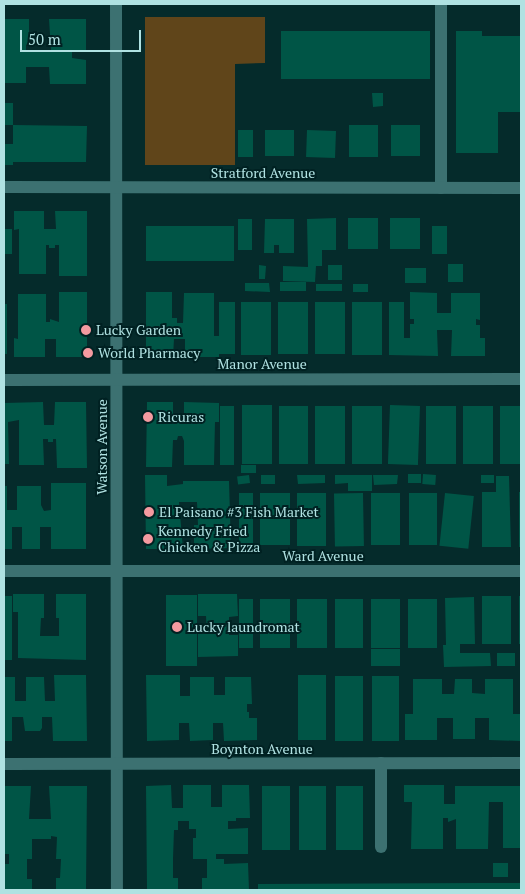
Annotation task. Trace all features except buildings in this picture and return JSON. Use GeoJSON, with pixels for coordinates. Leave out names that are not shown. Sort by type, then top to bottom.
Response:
{"type":"FeatureCollection","features":[{"type":"Feature","properties":{"kind":"street","name":"Watson Avenue"},"geometry":{"type":"LineString","coordinates":[[116,4],[117,890]]}},
{"type":"Feature","properties":{"kind":"street"},"geometry":{"type":"LineString","coordinates":[[441,4],[441,188]]}},
{"type":"Feature","properties":{"kind":"street","name":"Stratford Avenue"},"geometry":{"type":"LineString","coordinates":[[4,187],[521,188]]}},
{"type":"Feature","properties":{"kind":"street","name":"Manor Avenue"},"geometry":{"type":"LineString","coordinates":[[4,380],[521,379]]}},
{"type":"Feature","properties":{"kind":"street","name":"Ward Avenue"},"geometry":{"type":"LineString","coordinates":[[4,571],[521,571]]}},
{"type":"Feature","properties":{"kind":"street","name":"Boynton Avenue"},"geometry":{"type":"LineString","coordinates":[[4,764],[521,763]]}},
{"type":"Feature","properties":{"kind":"street"},"geometry":{"type":"LineString","coordinates":[[380,764],[381,847]]}},
{"type":"Feature","properties":{"kind":"shaded area"},"geometry":{"type":"Polygon","coordinates":[[[145,17],[265,17],[265,63],[235,64],[235,165],[145,165],[145,17]]]}},
{"type":"Feature","properties":{"kind":"place","name":"Lucky Garden"},"geometry":{"type":"Point","coordinates":[86,330]}},
{"type":"Feature","properties":{"kind":"place","name":"World Pharmacy"},"geometry":{"type":"Point","coordinates":[88,353]}},
{"type":"Feature","properties":{"kind":"place","name":"Ricuras"},"geometry":{"type":"Point","coordinates":[148,417]}},
{"type":"Feature","properties":{"kind":"place","name":"El Paisano #3 Fish Market"},"geometry":{"type":"Point","coordinates":[149,512]}},
{"type":"Feature","properties":{"kind":"place","name":"Kennedy Fried Chicken & Pizza"},"geometry":{"type":"Point","coordinates":[148,539]}},
{"type":"Feature","properties":{"kind":"place","name":"Lucky laundromat"},"geometry":{"type":"Point","coordinates":[177,627]}}]}
